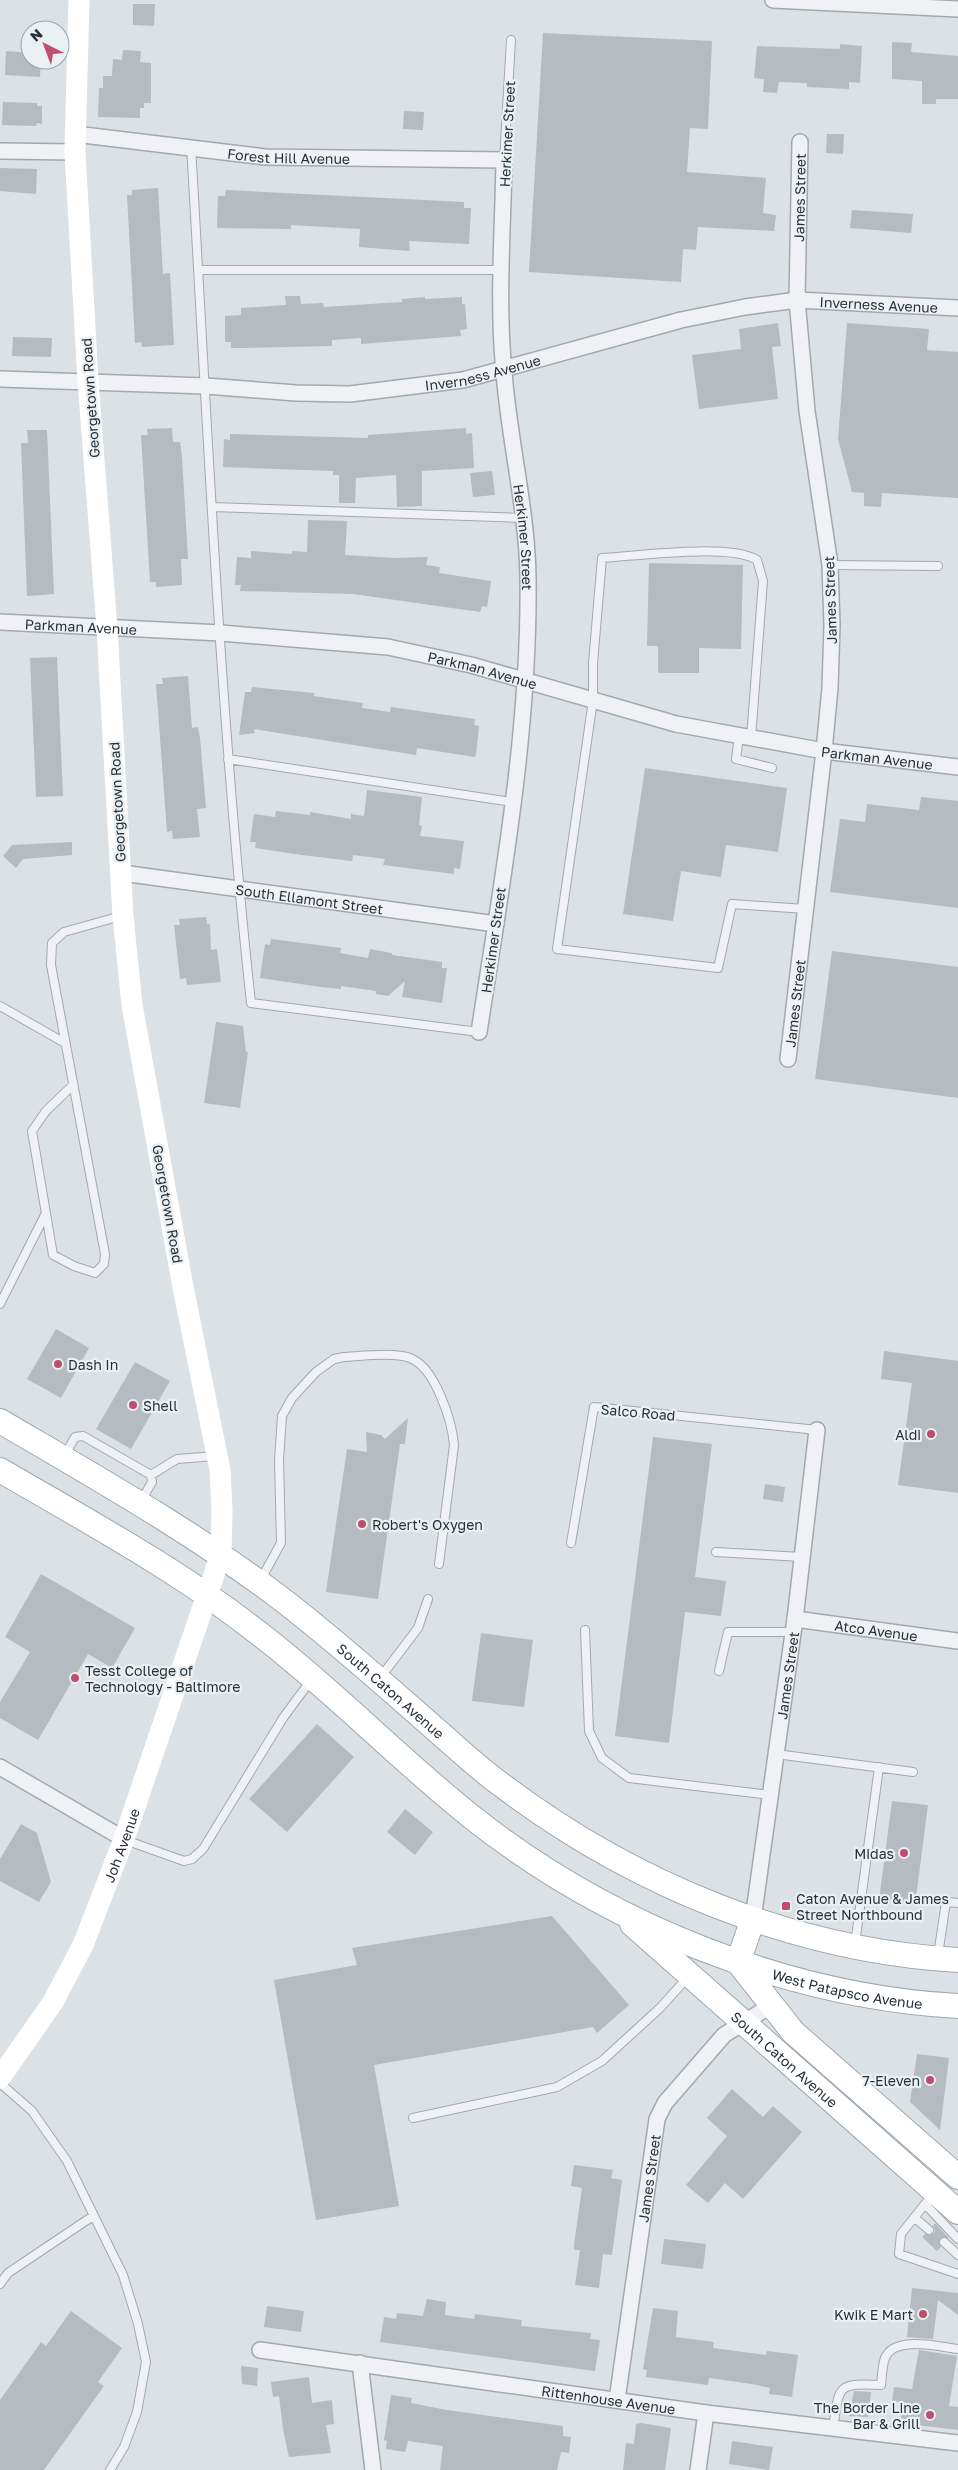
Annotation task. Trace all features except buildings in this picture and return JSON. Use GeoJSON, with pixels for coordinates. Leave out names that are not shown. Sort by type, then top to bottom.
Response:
{"type":"FeatureCollection","features":[{"type":"Feature","properties":{"kind":"main road","name":"South Caton Avenue"},"geometry":{"type":"LineString","coordinates":[[0,1421],[140,1503],[221,1554],[378,1679],[501,1785],[585,1842],[634,1868],[753,1919]]}},
{"type":"Feature","properties":{"kind":"main road","name":"South Caton Avenue"},"geometry":{"type":"LineString","coordinates":[[0,1470],[139,1550],[209,1596],[313,1677],[475,1820],[558,1877],[612,1906],[677,1937],[738,1962],[770,2006],[819,2058],[958,2177]]}},
{"type":"Feature","properties":{"kind":"main road","name":"South Caton Avenue"},"geometry":{"type":"LineString","coordinates":[[612,1906],[742,2022],[931,2198],[958,2212]]}},
{"type":"Feature","properties":{"kind":"main road"},"geometry":{"type":"LineString","coordinates":[[738,1962],[753,1919],[820,1939],[855,1946],[948,1959]]}},
{"type":"Feature","properties":{"kind":"main road","name":"West Patapsco Avenue"},"geometry":{"type":"LineString","coordinates":[[738,1962],[810,1983],[865,1995],[958,2006]]}},
{"type":"Feature","properties":{"kind":"street","name":"Georgetown Road"},"geometry":{"type":"LineString","coordinates":[[79,0],[75,143],[88,381],[107,628],[123,916],[132,1005],[183,1287],[218,1456],[222,1511],[221,1554],[209,1596]]}},
{"type":"Feature","properties":{"kind":"street"},"geometry":{"type":"LineString","coordinates":[[773,0],[958,10]]}},
{"type":"Feature","properties":{"kind":"street","name":"James Street"},"geometry":{"type":"LineString","coordinates":[[788,1059],[830,688],[830,565],[807,411],[797,300],[800,142]]}},
{"type":"Feature","properties":{"kind":"street","name":"Forest Hill Avenue"},"geometry":{"type":"LineString","coordinates":[[0,151],[75,143],[191,146],[265,157],[307,159],[504,160]]}},
{"type":"Feature","properties":{"kind":"street","name":"Herkimer Street"},"geometry":{"type":"LineString","coordinates":[[479,1032],[512,802],[525,680],[528,575],[503,370],[504,160]]}},
{"type":"Feature","properties":{"kind":"street","name":"Inverness Avenue"},"geometry":{"type":"LineString","coordinates":[[0,378],[350,394],[463,380],[681,320],[745,307],[797,300],[958,308]]}},
{"type":"Feature","properties":{"kind":"street","name":"Parkman Avenue"},"geometry":{"type":"LineString","coordinates":[[0,622],[221,633],[357,643],[408,650],[525,680],[676,724],[824,751],[958,767]]}},
{"type":"Feature","properties":{"kind":"street","name":"South Ellamont Street"},"geometry":{"type":"LineString","coordinates":[[122,873],[496,924]]}},
{"type":"Feature","properties":{"kind":"street","name":"James Street"},"geometry":{"type":"LineString","coordinates":[[753,1919],[794,1625],[817,1430]]}},
{"type":"Feature","properties":{"kind":"street","name":"Joh Avenue"},"geometry":{"type":"LineString","coordinates":[[0,2078],[52,2002],[74,1964],[124,1839],[209,1596]]}},
{"type":"Feature","properties":{"kind":"street","name":"Atco Avenue"},"geometry":{"type":"LineString","coordinates":[[794,1625],[958,1641]]}},
{"type":"Feature","properties":{"kind":"street"},"geometry":{"type":"LineString","coordinates":[[0,1767],[124,1839]]}},
{"type":"Feature","properties":{"kind":"street","name":"James Street"},"geometry":{"type":"LineString","coordinates":[[617,2400],[653,2134],[657,2119],[665,2103],[724,2035],[770,2006]]}},
{"type":"Feature","properties":{"kind":"street","name":"Rittenhouse Avenue"},"geometry":{"type":"LineString","coordinates":[[260,2350],[706,2413],[958,2444]]}},
{"type":"Feature","properties":{"kind":"street"},"geometry":{"type":"LineString","coordinates":[[360,2363],[373,2470]]}},
{"type":"Feature","properties":{"kind":"street"},"geometry":{"type":"LineString","coordinates":[[698,2470],[706,2413]]}},
{"type":"Feature","properties":{"kind":"lane","name":"Herkimer Street"},"geometry":{"type":"LineString","coordinates":[[504,160],[511,40]]}},
{"type":"Feature","properties":{"kind":"lane"},"geometry":{"type":"LineString","coordinates":[[191,146],[228,759],[238,889],[250,1003],[479,1032]]}},
{"type":"Feature","properties":{"kind":"lane"},"geometry":{"type":"LineString","coordinates":[[198,270],[502,270]]}},
{"type":"Feature","properties":{"kind":"lane"},"geometry":{"type":"LineString","coordinates":[[213,507],[522,518]]}},
{"type":"Feature","properties":{"kind":"lane"},"geometry":{"type":"LineString","coordinates":[[772,768],[736,759],[745,737],[763,581],[756,560],[749,555],[710,552],[602,558],[593,663],[592,700],[557,949],[718,968],[732,904],[806,909]]}},
{"type":"Feature","properties":{"kind":"lane"},"geometry":{"type":"LineString","coordinates":[[830,565],[938,566]]}},
{"type":"Feature","properties":{"kind":"lane"},"geometry":{"type":"LineString","coordinates":[[228,759],[512,802]]}},
{"type":"Feature","properties":{"kind":"lane"},"geometry":{"type":"LineString","coordinates":[[73,1085],[46,1111],[32,1131],[53,1255],[74,1266],[95,1273],[104,1264],[73,1085],[51,965],[52,943],[64,932],[123,916]]}},
{"type":"Feature","properties":{"kind":"lane"},"geometry":{"type":"LineString","coordinates":[[0,1006],[65,1043]]}},
{"type":"Feature","properties":{"kind":"lane"},"geometry":{"type":"LineString","coordinates":[[0,1304],[46,1213]]}},
{"type":"Feature","properties":{"kind":"lane"},"geometry":{"type":"LineString","coordinates":[[259,1583],[281,1543],[279,1460],[282,1416],[292,1398],[316,1372],[334,1359],[344,1356],[410,1358],[425,1370],[440,1396],[452,1432],[454,1445],[439,1564]]}},
{"type":"Feature","properties":{"kind":"lane","name":"Salco Road"},"geometry":{"type":"LineString","coordinates":[[571,1542],[594,1407],[817,1430]]}},
{"type":"Feature","properties":{"kind":"lane"},"geometry":{"type":"LineString","coordinates":[[63,1458],[75,1437],[83,1436],[151,1476]]}},
{"type":"Feature","properties":{"kind":"lane"},"geometry":{"type":"LineString","coordinates":[[151,1476],[177,1459],[218,1456]]}},
{"type":"Feature","properties":{"kind":"lane"},"geometry":{"type":"LineString","coordinates":[[140,1503],[152,1482],[151,1476]]}},
{"type":"Feature","properties":{"kind":"lane"},"geometry":{"type":"LineString","coordinates":[[716,1552],[802,1557]]}},
{"type":"Feature","properties":{"kind":"lane"},"geometry":{"type":"LineString","coordinates":[[378,1679],[418,1628],[428,1599]]}},
{"type":"Feature","properties":{"kind":"lane"},"geometry":{"type":"LineString","coordinates":[[719,1671],[728,1632],[794,1625]]}},
{"type":"Feature","properties":{"kind":"lane"},"geometry":{"type":"LineString","coordinates":[[585,1630],[589,1731],[602,1758],[630,1778],[770,1795]]}},
{"type":"Feature","properties":{"kind":"lane"},"geometry":{"type":"LineString","coordinates":[[124,1839],[184,1861],[192,1859],[203,1849],[283,1718],[313,1677]]}},
{"type":"Feature","properties":{"kind":"lane"},"geometry":{"type":"LineString","coordinates":[[776,1754],[913,1772]]}},
{"type":"Feature","properties":{"kind":"lane"},"geometry":{"type":"LineString","coordinates":[[855,1946],[879,1767]]}},
{"type":"Feature","properties":{"kind":"lane"},"geometry":{"type":"LineString","coordinates":[[948,1959],[946,1902],[958,1903]]}},
{"type":"Feature","properties":{"kind":"lane"},"geometry":{"type":"LineString","coordinates":[[413,2118],[557,2088],[602,2061],[660,2008],[689,1975]]}},
{"type":"Feature","properties":{"kind":"lane"},"geometry":{"type":"LineString","coordinates":[[0,2083],[32,2110],[67,2161],[122,2276],[138,2324],[146,2362],[137,2412],[124,2448],[110,2470]]}},
{"type":"Feature","properties":{"kind":"lane"},"geometry":{"type":"LineString","coordinates":[[958,2239],[931,2198],[901,2234],[899,2254],[958,2274]]}},
{"type":"Feature","properties":{"kind":"lane"},"geometry":{"type":"LineString","coordinates":[[0,2284],[8,2273],[93,2216]]}},
{"type":"Feature","properties":{"kind":"lane"},"geometry":{"type":"LineString","coordinates":[[915,2218],[929,2230]]}},
{"type":"Feature","properties":{"kind":"lane"},"geometry":{"type":"LineString","coordinates":[[944,2242],[958,2255]]}},
{"type":"Feature","properties":{"kind":"lane"},"geometry":{"type":"LineString","coordinates":[[833,2428],[839,2392],[845,2386],[854,2384],[881,2385],[884,2359],[892,2349],[912,2344],[958,2348]]}},
{"type":"Feature","properties":{"kind":"place","name":"Dash In"},"geometry":{"type":"Point","coordinates":[58,1364]}},
{"type":"Feature","properties":{"kind":"place","name":"Shell"},"geometry":{"type":"Point","coordinates":[133,1405]}},
{"type":"Feature","properties":{"kind":"place","name":"Aldi"},"geometry":{"type":"Point","coordinates":[931,1434]}},
{"type":"Feature","properties":{"kind":"place","name":"Robert's Oxygen"},"geometry":{"type":"Point","coordinates":[362,1524]}},
{"type":"Feature","properties":{"kind":"place","name":"Tesst College of Technology - Baltimore"},"geometry":{"type":"Point","coordinates":[75,1678]}},
{"type":"Feature","properties":{"kind":"place","name":"Midas"},"geometry":{"type":"Point","coordinates":[904,1853]}},
{"type":"Feature","properties":{"kind":"place","name":"Caton Avenue & James Street Northbound"},"geometry":{"type":"Point","coordinates":[786,1906]}},
{"type":"Feature","properties":{"kind":"place","name":"7-Eleven"},"geometry":{"type":"Point","coordinates":[930,2080]}},
{"type":"Feature","properties":{"kind":"place","name":"Kwik E Mart"},"geometry":{"type":"Point","coordinates":[923,2314]}},
{"type":"Feature","properties":{"kind":"place","name":"The Border Line Bar & Grill"},"geometry":{"type":"Point","coordinates":[930,2415]}}]}
